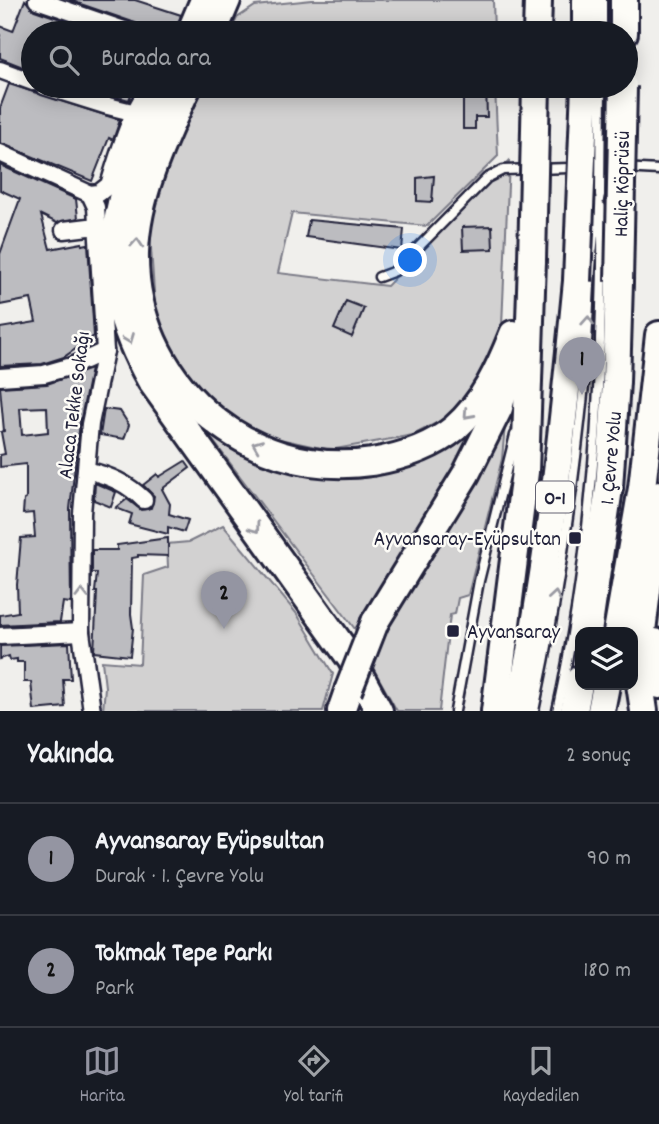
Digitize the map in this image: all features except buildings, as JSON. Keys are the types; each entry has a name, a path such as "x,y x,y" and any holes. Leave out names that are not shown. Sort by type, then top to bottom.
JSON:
{"highway":[{"path":"537,21 538,0"},
{"path":"586,0 586,21"},
{"path":"624,0 624,21"},
{"path":"161,98 135,158 116,231 114,277 126,331 151,381 351,659 379,711"},
{"path":"183,98 145,191 135,252 137,282 149,334 167,369 192,399 223,427 255,445 289,457 318,463 353,464 409,453 452,430 468,416 498,372 513,334"},
{"path":"495,711 523,496 528,412 536,98"},
{"name":"Haliç Köprüsü","path":"518,711 543,579 558,472 577,281 585,98"},
{"name":"Haliç Köprüsü","path":"619,282 623,98"},
{"path":"344,701 375,622 466,474 499,408 508,378 520,291 532,260"},
{"name":"1. Çevre Yolu","path":"590,627 609,488 617,372 619,282"},
{"path":"618,627 642,488 659,335"},
{"path":"644,711 640,696 639,654 659,495"},
{"path":"659,580 654,646 659,685"},
{"path":"574,711 578,690"},
{"path":"601,711 605,690"}],"street":[{"path":"37,0 98,21"},
{"path":"0,70 21,78"},
{"path":"82,98 136,113"},
{"path":"0,153 90,194 99,193 109,186 143,98"},
{"name":"Alaca Tekke Sokağı","path":"90,194 96,207 105,351 90,424 82,513 81,632 92,711"},
{"path":"64,230 97,226"},
{"path":"0,377 44,374 72,366 105,351"},
{"path":"86,470 117,478 131,486 144,500"},
{"path":"0,636 81,632"}],"lane":[{"path":"602,0 602,21"},
{"path":"557,711 572,642 596,449 602,257 601,98"},
{"path":"379,278 395,271 487,178 503,170 603,167 659,170"},
{"path":"534,711 547,649 566,527 583,385 593,231 600,194"},
{"path":"455,711 479,581 511,454 528,371"}],"shaded area":[{"path":"312,0 493,0 494,21 236,21 255,6"},
{"path":"199,98 496,98 498,156 427,226 292,213 278,273 387,286 509,161 502,326 486,378 454,414 413,435 330,450 266,436 223,416 188,378 166,338 155,306 149,219 162,173"},
{"path":"506,414 502,459 468,595 458,598 455,614 450,615 439,711 397,711 372,666 395,611"},
{"path":"480,420 452,474 355,629 202,426 222,442 247,454 307,472"},
{"path":"223,525 297,614 333,674 323,711 103,711 105,687 102,661 140,664 144,575 168,567 167,544 189,542"}],"place":[{"name":"Ayvansaray Eyüpsultan","path":"582,395"},
{"name":"Ayvansaray-Eyüpsultan","path":"575,538"},
{"name":"Tokmak Tepe Parkı","path":"224,629"},
{"name":"Ayvansaray","path":"453,631"}]}
